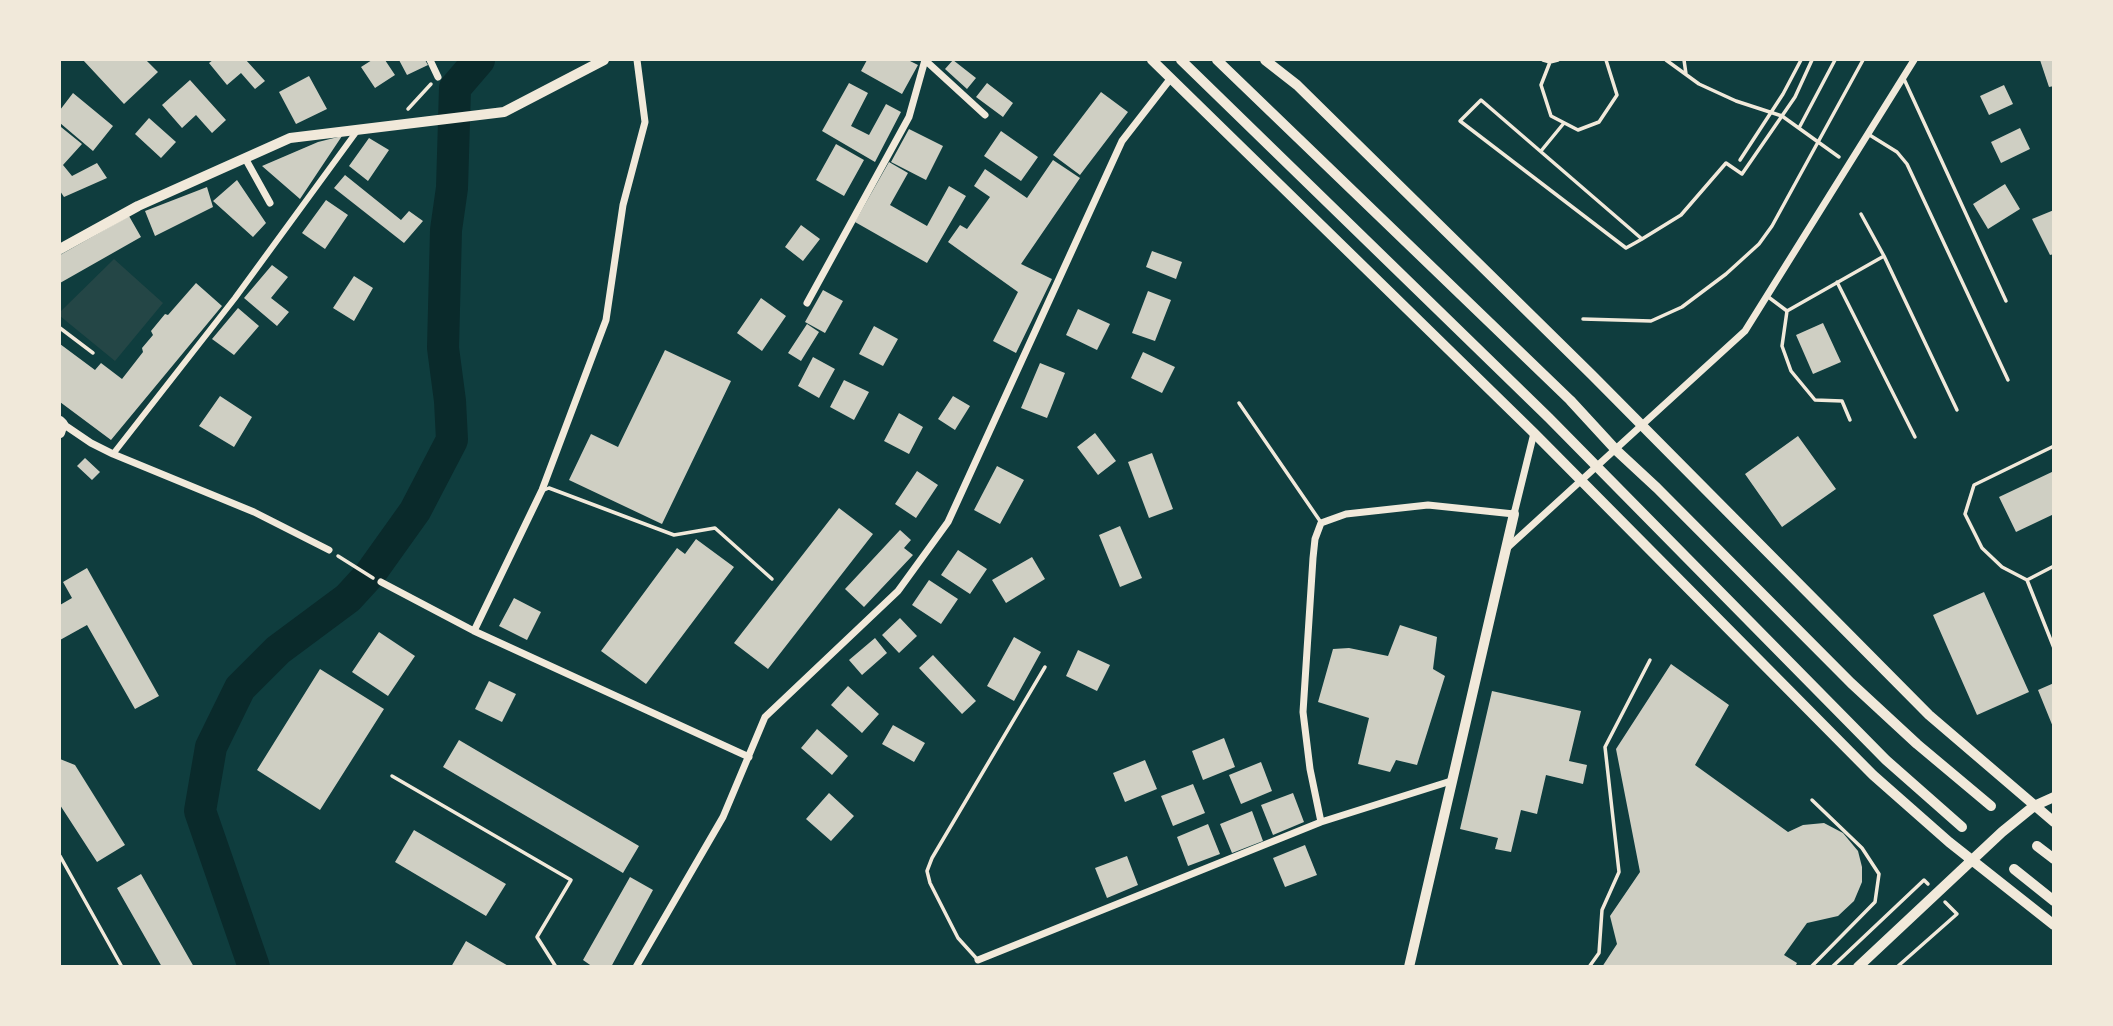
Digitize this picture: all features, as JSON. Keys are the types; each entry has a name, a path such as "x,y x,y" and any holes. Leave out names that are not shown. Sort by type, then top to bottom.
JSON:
{"main road":[{"path":"1152,60 1534,433 1872,775 1970,859 2053,925"},
{"path":"1181,60 1354,226 1877,750 1962,827"},
{"path":"1217,60 1550,381 1850,683 1991,806"},
{"path":"1265,60 1315,103 1643,425 1929,715 2053,822"},
{"path":"1409,967 1514,514"},
{"path":"1858,967 1970,859 2034,806 2053,797"},
{"path":"2037,846 2053,859"},
{"path":"2014,869 2053,901"}],"street":[{"path":"430,60 438,77"},
{"path":"60,249 138,206 290,138 504,112 604,60"},
{"path":"474,631 542,490 606,320 623,205 645,122 637,60"},
{"path":"807,303 909,117 925,60 985,115"},
{"path":"1506,550 1745,331 1914,60"},
{"path":"636,967 723,817 765,718 898,591 948,522 1122,141 1171,78"},
{"path":"113,454 235,298 358,129"},
{"path":"245,158 270,203"},
{"path":"61,426 113,454 254,512 329,550"},
{"path":"1321,822 1310,769 1303,712 1313,558 1315,538 1321,523 1346,514 1428,505 1514,514 1534,433"},
{"path":"381,582 474,631 749,757"},
{"path":"978,960 1321,822 1451,780"}],"lane":[{"path":"1903,77 2006,301"},
{"path":"1868,134 1897,152 1907,164 2008,380"},
{"path":"1861,214 1884,256 1957,410"},
{"path":"1787,311 1884,256"},
{"path":"1837,282 1915,437"},
{"path":"1767,296 1787,311"},
{"path":"1787,311 1782,346 1791,371 1815,400 1842,401 1850,420"},
{"path":"1239,403 1321,523"},
{"path":"2053,446 1974,485 1965,514 1982,548 2002,567 2027,580 2053,648"},
{"path":"542,490 549,488 674,535 715,528 772,579"},
{"path":"2027,580 2053,566"},
{"path":"1590,967 1600,953 1602,910 1619,872 1605,747 1650,660"},
{"path":"978,960 958,938 930,883 927,871 932,858 1045,667"},
{"path":"391,776 570,880 537,937 556,967"},
{"path":"1811,967 1875,902 1879,874 1862,848 1812,800"},
{"path":"60,856 121,967"}],"path":[{"path":"1543,60 1558,60"},
{"path":"1550,62 1541,85 1551,116 1578,130 1600,122 1617,95 1606,60"},
{"path":"1666,60 1699,84 1736,101 1782,116 1850,164"},
{"path":"1684,60 1686,74"},
{"path":"1740,160 1772,113 1801,60"},
{"path":"1642,239 1480,100 1460,121 1626,248 1642,239 1681,215 1726,163 1742,174 1795,97 1812,60"},
{"path":"1799,128 1835,60"},
{"path":"1583,319 1651,321 1682,307 1726,274 1759,244 1863,60"},
{"path":"392,126 438,77"},
{"path":"1541,151 1564,123"},
{"path":"60,328 93,353"},
{"path":"329,550 373,578"},
{"path":"1832,967 1924,880 1957,914 1897,967"}],"shaded area":[{"path":"114,259 163,303 115,361 60,316 60,312"}],"building":[{"path":"83,60 146,60 158,72 124,104"},
{"path":"213,60 246,60 265,81 255,89 241,73 227,85 209,63"},
{"path":"372,60 385,60 395,75 375,88 361,67"},
{"path":"399,60 425,60 428,65 407,75"},
{"path":"867,60 908,60 918,65 902,94 861,71"},
{"path":"953,60 976,78 967,89 945,69"},
{"path":"2040,60 2054,60 2054,86 2049,87"},
{"path":"309,76 327,109 296,124 279,92"},
{"path":"190,80 226,120 212,133 196,115 182,128 162,105"},
{"path":"849,83 868,93 851,126 869,135 886,104 901,112 875,162 822,131"},
{"path":"987,83 1013,103 1003,117 976,97"},
{"path":"2004,85 2013,104 1989,115 1980,96"},
{"path":"1101,92 1128,112 1080,175 1053,155"},
{"path":"73,93 113,126 93,151 60,123 60,110"},
{"path":"149,118 176,142 161,158 135,134"},
{"path":"61,127 82,144 63,165 72,176 97,163 107,178 64,197 60,191"},
{"path":"2020,128 2030,149 2001,163 1991,142"},
{"path":"909,129 943,146 926,180 891,162"},
{"path":"1001,131 1038,157 1021,181 984,156"},
{"path":"342,136 300,199 262,166 318,142"},
{"path":"369,138 389,150 368,181 349,166"},
{"path":"836,144 864,160 844,196 816,180"},
{"path":"1053,160 1080,178 1021,264 1052,279 1016,353 993,341 1018,292 948,242 960,225 967,229 990,197 974,186 985,169 1027,198"},
{"path":"889,162 908,173 890,205 927,226 949,186 966,196 927,263 855,222"},
{"path":"345,175 401,220 409,211 423,221 404,243 334,188"},
{"path":"237,180 266,223 253,237 213,201"},
{"path":"2005,184 2020,209 1988,229 1973,204"},
{"path":"207,187 213,207 155,236 145,211"},
{"path":"326,200 348,215 325,249 302,233"},
{"path":"2054,210 2054,254 2050,255 2032,219"},
{"path":"129,216 141,237 60,283 60,255"},
{"path":"801,225 820,239 803,261 785,247"},
{"path":"1152,251 1182,262 1176,279 1146,267"},
{"path":"272,265 288,277 271,298 289,312 277,326 244,298"},
{"path":"354,276 373,288 354,321 333,308"},
{"path":"196,283 222,306 111,440 60,402 60,344 95,370 101,363 122,379 143,352 142,348 153,335 151,331"},
{"path":"823,290 843,301 825,333 805,322"},
{"path":"1148,291 1171,300 1155,341 1132,333"},
{"path":"761,298 786,316 762,351 737,333"},
{"path":"238,308 259,326 234,355 212,339"},
{"path":"1078,309 1110,324 1097,350 1066,335"},
{"path":"1823,323 1841,362 1813,374 1796,335"},
{"path":"807,324 819,332 801,361 788,353"},
{"path":"874,326 898,339 883,366 859,354"},
{"path":"665,350 731,381 662,524 569,480 591,434 618,447"},
{"path":"1143,352 1175,367 1162,393 1131,378"},
{"path":"813,357 835,369 819,398 798,386"},
{"path":"1040,363 1065,373 1047,418 1021,408"},
{"path":"844,380 869,392 854,420 830,407"},
{"path":"220,396 252,417 234,447 199,426"},
{"path":"953,396 970,406 955,430 938,419"},
{"path":"899,413 923,427 909,454 884,441"},
{"path":"1095,433 1116,461 1098,475 1077,447"},
{"path":"1798,436 1836,489 1782,527 1745,474"},
{"path":"1152,453 1173,509 1149,518 1128,462"},
{"path":"85,458 100,472 92,480 77,466"},
{"path":"997,466 1024,480 1000,524 974,510"},
{"path":"917,471 938,485 916,518 895,504"},
{"path":"2054,471 2054,514 2016,532 1999,497"},
{"path":"839,508 873,534 768,669 734,643"},
{"path":"1120,526 1142,578 1120,587 1099,535"},
{"path":"900,530 911,540 904,548 913,555 864,607 845,589"},
{"path":"696,539 734,567 646,684 601,651 677,548 685,554"},
{"path":"958,550 987,569 970,594 941,575"},
{"path":"1032,557 1045,579 1006,603 992,580"},
{"path":"87,568 159,696 135,709 87,625 60,640 60,605 72,598 63,582"},
{"path":"929,580 958,599 941,624 912,605"},
{"path":"1984,592 2029,692 1977,715 1933,615"},
{"path":"514,598 541,612 527,640 499,626"},
{"path":"900,618 917,636 899,653 882,635"},
{"path":"1400,625 1437,637 1433,669 1445,676 1417,765 1396,760 1390,772 1358,764 1369,718 1318,702 1333,649 1349,648 1388,656"},
{"path":"379,632 415,656 388,696 352,672"},
{"path":"1014,637 1041,652 1014,701 987,686"},
{"path":"875,638 887,653 862,675 849,660"},
{"path":"1078,650 1110,665 1097,691 1066,676"},
{"path":"933,655 976,701 962,714 919,668"},
{"path":"1671,664 1729,705 1695,765 1788,832 1803,825 1824,823 1843,833 1858,851 1862,882 1854,901 1838,916 1807,923 1784,955 1797,963 1795,967 1602,967 1617,944 1610,916 1640,872 1616,749"},
{"path":"320,669 384,709 320,810 257,770"},
{"path":"489,681 516,694 502,722 475,709"},
{"path":"2054,683 2054,727 2053,727 2038,690"},
{"path":"848,686 879,714 862,733 831,705"},
{"path":"1492,691 1581,711 1569,761 1587,765 1583,784 1546,775 1537,814 1521,810 1511,852 1495,849 1498,838 1460,829"},
{"path":"893,725 925,743 914,762 882,744"},
{"path":"817,729 848,756 832,775 801,748"},
{"path":"1224,738 1235,767 1203,780 1192,751"},
{"path":"459,740 639,846 623,873 443,767"},
{"path":"60,759 75,765 125,845 97,862 60,805"},
{"path":"1145,760 1157,789 1125,802 1113,773"},
{"path":"1261,762 1272,791 1241,804 1229,775"},
{"path":"1193,784 1205,813 1173,826 1161,796"},
{"path":"829,793 854,816 831,841 806,819"},
{"path":"1293,793 1304,822 1273,835 1261,805"},
{"path":"1252,811 1263,841 1232,853 1220,824"},
{"path":"1208,824 1220,854 1188,866 1177,837"},
{"path":"414,830 506,884 486,916 395,862"},
{"path":"1305,845 1317,875 1285,887 1273,858"},
{"path":"1127,856 1138,885 1107,898 1095,868"},
{"path":"141,874 194,967 162,967 117,888"},
{"path":"630,877 653,890 611,967 593,967 583,960"},
{"path":"466,941 510,967 451,967"}],"waterway":[{"path":"254,967 200,811 211,747 240,688 278,650 348,598 370,574 415,511 452,440 443,348 446,230 452,188 455,88 479,60"}]}
